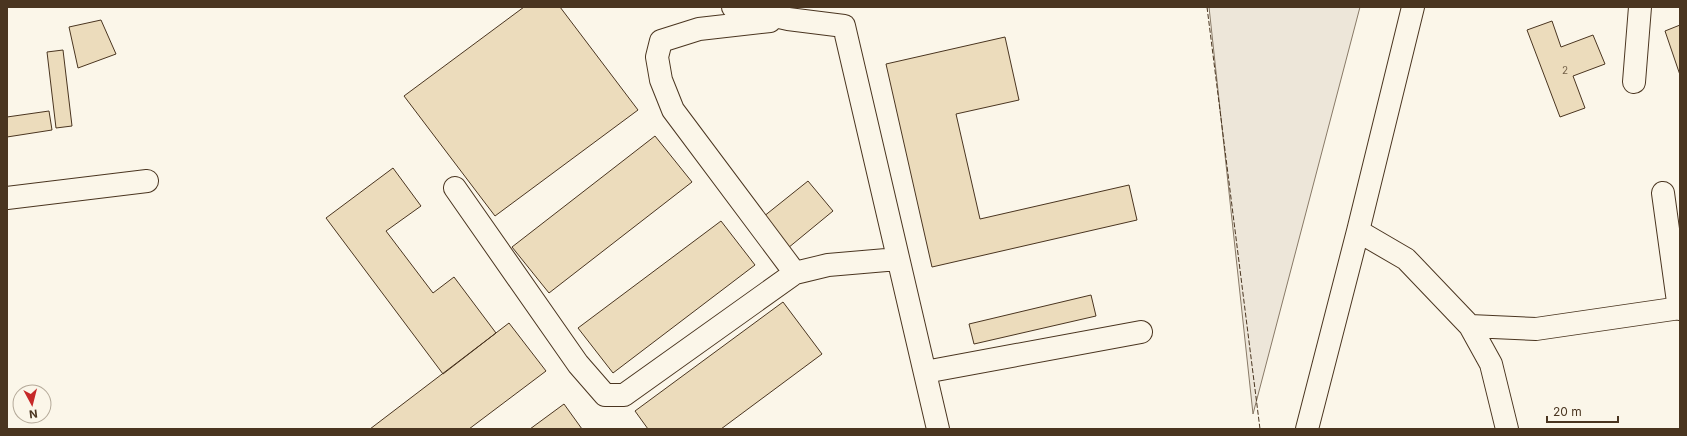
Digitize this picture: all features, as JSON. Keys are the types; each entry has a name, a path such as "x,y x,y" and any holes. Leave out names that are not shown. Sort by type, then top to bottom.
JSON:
{"street":[{"path":"733,7 788,19"},
{"path":"1307,429 1358,231 1413,7"},
{"path":"1634,82 1640,7"},
{"path":"795,273 673,110 661,80 657,56 661,41 699,29 788,19 843,17 938,429"},
{"path":"7,198 147,181"},
{"path":"455,188 578,364 605,394 624,395 795,273 828,265 898,259"},
{"path":"1470,326 1536,328 1680,309 1662,193"},
{"path":"1358,231 1406,259 1470,326 1491,364 1507,429"},
{"path":"925,372 1141,332"}],"shaded area":[{"path":"1209,7 1360,7 1253,414"}],"building":[{"path":"524,7 560,7 638,110 495,216 404,96"},
{"path":"101,20 116,54 78,68 69,27"},
{"path":"1552,21 1561,47 1593,35 1605,64 1573,76 1585,108 1560,117 1527,30"},
{"path":"1680,25 1680,75 1665,31"},
{"path":"1005,37 1019,100 956,114 980,219 1129,185 1137,220 932,267 886,64"},
{"path":"63,50 72,126 56,128 47,52"},
{"path":"49,111 52,130 7,137 7,117"},
{"path":"655,136 692,182 549,293 512,247"},
{"path":"393,168 421,206 386,231 433,293 454,277 496,333 443,374 326,218"},
{"path":"808,181 833,211 788,248 763,217"},
{"path":"721,221 755,265 613,373 578,328"},
{"path":"1091,295 1096,316 974,344 969,324"},
{"path":"783,302 822,354 721,429 648,429 635,411"},
{"path":"509,323 546,371 469,429 370,429"},
{"path":"564,404 582,429 530,429"}],"fence":[{"path":"1207,7 1260,429"}]}
